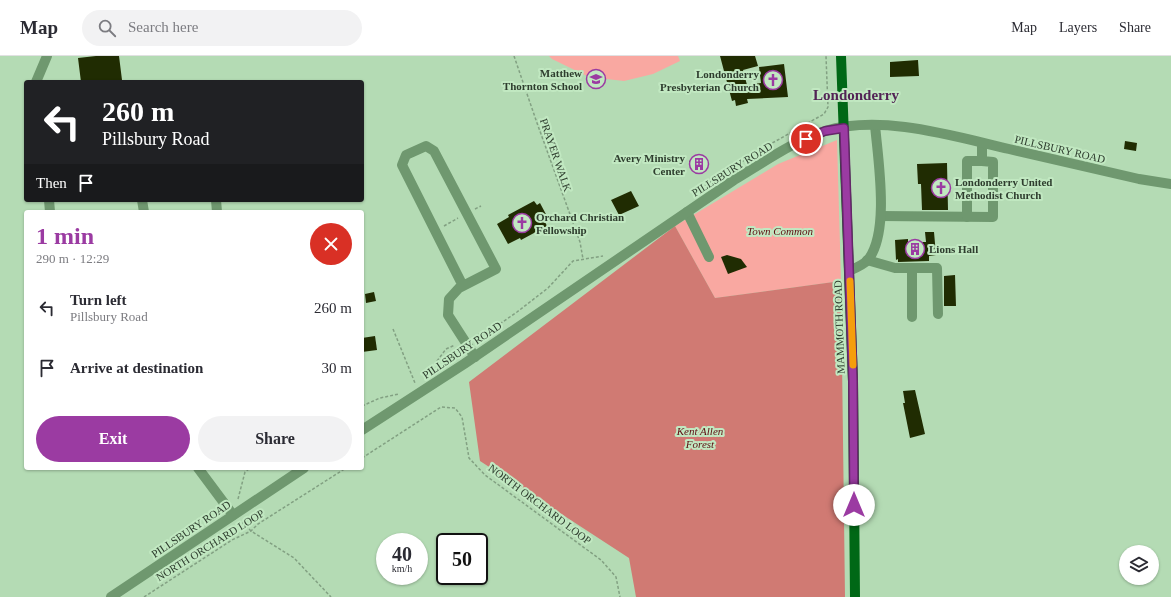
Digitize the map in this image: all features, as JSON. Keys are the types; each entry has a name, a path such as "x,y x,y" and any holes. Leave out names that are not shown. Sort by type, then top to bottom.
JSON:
{"main road":[{"name":"MAMMOTH ROAD","path":"841,56 853,381 856,597"}],"street":[{"path":"37,80 47,56"},
{"path":"849,271 867,260 873,250 880,230 881,216 875,126"},
{"name":"PILLSBURY ROAD","path":"364,429 475,357 687,212 773,156 825,131 875,126 935,133 1132,177 1171,184"},
{"path":"982,143 982,162"},
{"path":"463,286 402,165 406,155 426,146 434,151 496,269 463,286 449,299 448,315 475,357"},
{"path":"881,216 967,217 993,217 993,162 967,161 967,217"},
{"path":"687,212 709,257"},
{"path":"867,260 895,268 938,268 938,314"},
{"path":"912,268 912,317"},
{"path":"200,470 234,515"},
{"name":"PILLSBURY ROAD","path":"111,597 301,470"}],"path":[{"name":"PRAYER WALK","path":"514,56 580,242 583,258"},
{"path":"692,196 731,169 824,114 828,107 826,56"},
{"path":"435,230 462,216"},
{"path":"424,379 446,349 494,328 548,288 573,261 583,258 602,257 608,254"},
{"path":"393,329 416,384"},
{"path":"410,387 420,381"},
{"path":"364,405 380,398 400,394"},
{"name":"NORTH ORCHARD LOOP","path":"364,457 441,407 455,408 462,417 469,458 485,475 601,560 616,577 620,597"},
{"path":"248,470 245,472 234,515 251,531 294,558 331,597"},
{"name":"NORTH ORCHARD LOOP","path":"144,597 232,540 251,531 258,524 343,470"}],"green space":[{"path":"549,56 678,56 680,61 653,74 624,81 589,77 552,59"},
{"name":"Town Common","path":"837,140 841,281 715,298 675,226 778,164"},
{"name":"Kent Allen Forest","path":"675,226 715,298 841,281 845,597 636,597 629,558 480,461 469,382"}],"building":[{"path":"119,56 122,80 81,80 78,58"},
{"name":"Londonderry Presbyterian Church","path":"720,56 755,56 758,66 743,70 747,85 761,83 759,67 784,64 788,97 747,99 748,103 736,106 735,100 732,101"},
{"path":"918,60 919,76 890,77 890,62"},
{"path":"1125,141 1137,143 1136,151 1124,149"},
{"name":"Avery Ministry Center","path":"703,155 708,166 694,172 689,161"},
{"name":"Londonderry United Methodist Church","path":"947,163 948,210 922,210 921,184 918,184 917,164"},
{"path":"631,191 639,206 619,215 611,200"},
{"name":"Orchard Christian Fellowship","path":"534,201 537,205 540,203 549,220 545,222 547,226 521,240 520,238 508,244 497,224 509,217 508,215"},
{"name":"Lions Hall","path":"925,232 934,232 936,255 929,256 929,261 898,262 898,259 896,260 895,240 908,239 908,242 926,242"},
{"path":"727,255 741,259 747,267 728,274 721,257"},
{"path":"955,275 956,306 944,306 944,276"},
{"path":"374,292 376,301 366,303 365,294"},
{"path":"375,336 377,350 364,352 364,338"},
{"path":"915,390 925,434 910,438 903,403 905,403 903,391"}],"slow traffic":[{"path":"850,281 853,365"}],"place":[{"name":"Matthew Thornton School","path":"596,79"},
{"name":"Londonderry Presbyterian Church","path":"773,80"},
{"name":"Avery Ministry Center","path":"699,164"},
{"name":"Londonderry United Methodist Church","path":"941,188"},
{"name":"Orchard Christian Fellowship","path":"522,223"},
{"name":"Lions Hall","path":"915,249"}],"district":[{"name":"Londonderry","path":"856,95"}],"route":[{"path":"806,139 825,131 844,128 853,381 854,505"}]}
